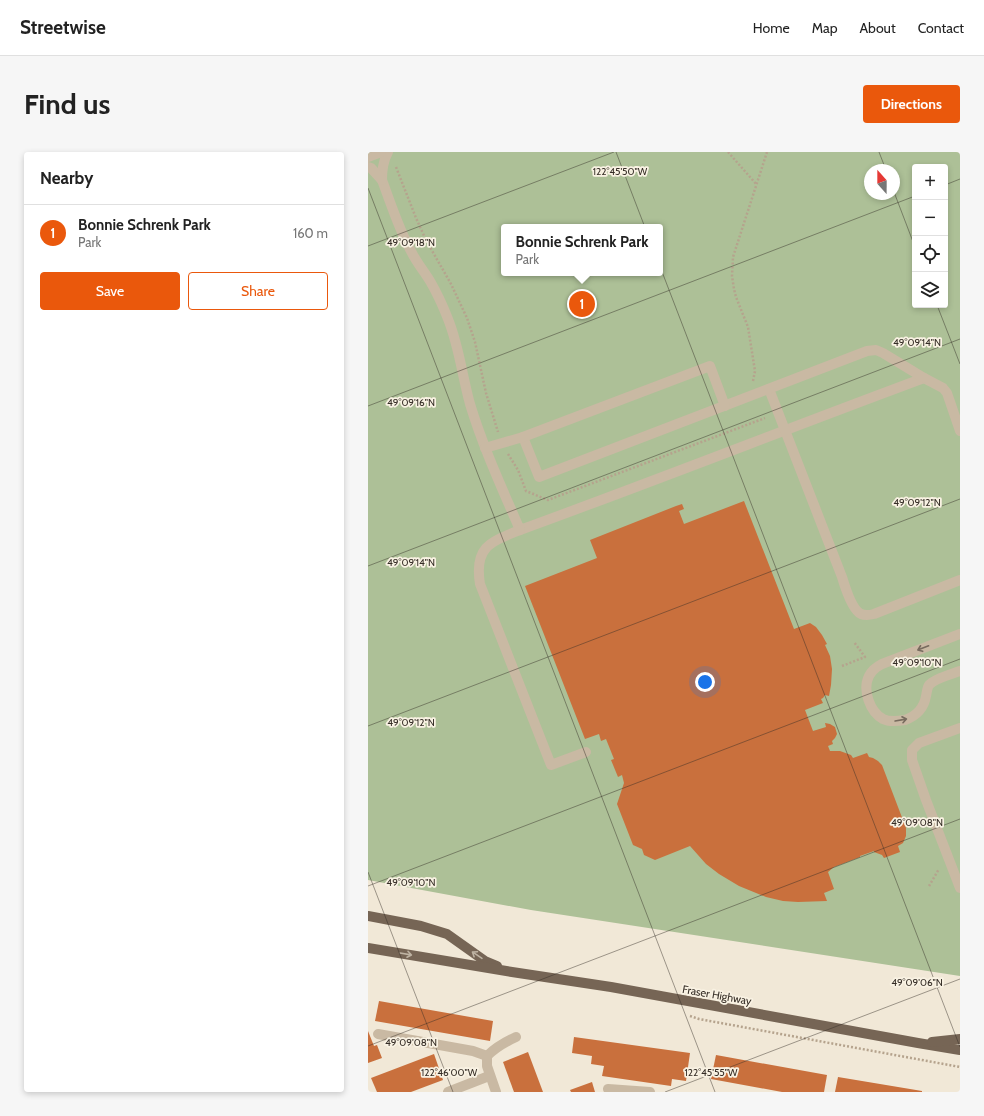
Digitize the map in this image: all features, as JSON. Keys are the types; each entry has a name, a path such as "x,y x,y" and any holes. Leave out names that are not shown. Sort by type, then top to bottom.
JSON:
{"main road":[{"name":"Fraser Highway","path":"368,916 421,926 447,934 485,961 512,972"},
{"name":"Fraser Highway","path":"368,948 610,988 960,1050"},
{"name":"Fraser Highway","path":"918,1043 960,1039"}],"lane":[{"path":"368,157 382,152"},
{"path":"382,180 384,161 388,152"},
{"path":"368,167 371,168 382,180 412,254 440,298 454,334 470,403 485,448 520,530"},
{"path":"523,437 539,477 867,352 876,350 943,388 947,393 960,432"},
{"path":"485,448 523,437 710,366 725,406"},
{"path":"586,752 551,765 480,584 478,566 484,551 494,541 520,530 924,378"},
{"path":"769,389 856,611 867,616 874,614 960,580"},
{"path":"960,634 882,664 873,670 868,677 866,693 869,703 875,712 884,720 905,720 916,714 923,706 929,685 937,679 960,671"},
{"path":"960,728 919,743 912,750 912,760 960,888"},
{"path":"378,1034 473,1051 487,1056"},
{"path":"496,1092 489,1076 487,1056 493,1050 516,1037"},
{"path":"448,1092 489,1076"},
{"path":"610,1092 608,1089 650,1092"}],"path":[{"path":"728,152 756,185"},
{"path":"752,384 755,371 748,327 736,297 732,276 732,266 733,257 767,152"},
{"path":"506,450 518,470 526,491 548,500 765,418"},
{"path":"842,666 865,656 854,642"},
{"path":"929,886 939,868"},
{"path":"699,1019 960,1067"}],"green space":[{"path":"368,152 960,152 960,976 531,910 368,880"}],"building":[{"path":"744,501 794,629 810,623 816,627 827,644 825,645 830,656 832,669 829,696 825,695 821,699 823,703 805,710 813,731 826,727 825,723 830,724 835,727 837,734 832,741 833,744 828,746 830,751 840,751 851,755 853,758 867,753 869,757 878,761 882,765 906,828 906,836 903,843 898,846 900,852 884,858 882,855 874,851 834,867 828,872 834,889 824,893 827,901 798,902 783,901 766,897 739,886 719,874 706,864 690,846 655,860 644,855 642,849 633,845 617,804 624,783 622,775 618,777 611,760 614,759 606,739 601,741 599,734 585,739 525,586 597,558 590,540 676,506 682,504 684,509 679,511 684,524"},
{"path":"379,1001 493,1021 490,1041 375,1021"},
{"path":"368,1031 374,1046 377,1045 382,1058 368,1063"},
{"path":"574,1037 690,1053 686,1081 672,1079 671,1086 602,1076 604,1066 591,1064 592,1056 572,1053"},
{"path":"528,1052 543,1092 514,1092 503,1062"},
{"path":"434,1054 443,1080 411,1092 377,1092 371,1078"},
{"path":"716,1055 827,1075 824,1092 782,1092 711,1079"},
{"path":"838,1077 922,1091 922,1092 835,1092"},
{"path":"592,1082 595,1092 571,1092 570,1090"}],"place":[{"name":"Bonnie Schrenk Park","path":"582,304"}]}
